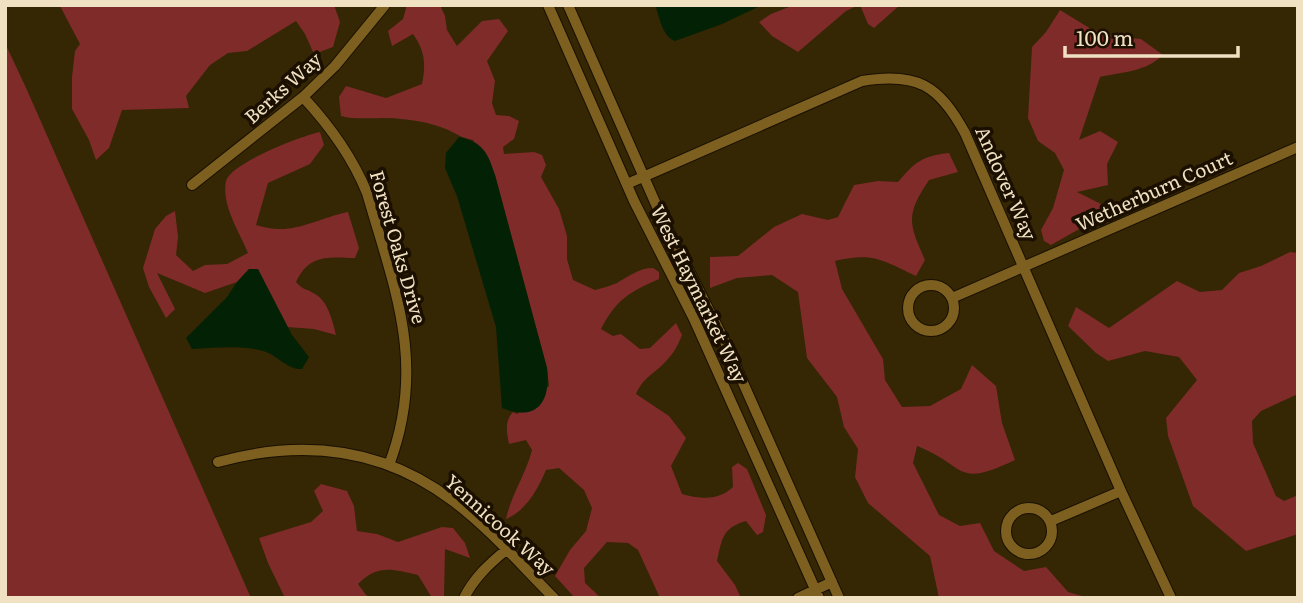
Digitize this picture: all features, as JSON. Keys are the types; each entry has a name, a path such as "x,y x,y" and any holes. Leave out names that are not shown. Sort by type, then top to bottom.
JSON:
{"street":[{"name":"Berks Way","path":"192,185 303,97 335,66 384,5"},
{"name":"West Haymarket Way","path":"548,5 627,184 694,318 817,594"},
{"name":"West Haymarket Way","path":"568,5 662,218 719,328 839,598"},
{"name":"Andover Way","path":"627,184 862,81 889,77 907,79 934,93 954,113 965,133 1121,491 1171,598"},
{"name":"Forest Oaks Drive","path":"303,97 332,130 359,173 403,323 408,362 407,394 400,436 389,465"},
{"name":"Wetherburn Court","path":"952,298 1298,147"},
{"path":"933,284 945,289 952,298 954,310 950,321 940,329 929,331 917,326 910,317 908,305 912,294 921,286 933,284"},
{"name":"Yennicook Way","path":"218,462 266,451 310,449 343,452 389,465 430,485 454,502 554,598"},
{"path":"1051,521 1121,491"},
{"path":"1032,508 1043,512 1051,521 1052,533 1048,545 1039,552 1027,554 1015,550 1007,540 1006,528 1010,517 1019,509 1032,508"},
{"path":"464,598 489,564 506,550"},
{"path":"798,598 817,594 832,582"}],"shaded area":[{"path":"57,5 334,5 340,22 333,47 314,54 296,21 247,51 228,53 210,65 186,96 189,108 122,110 109,148 96,160 89,140 72,109 75,51 80,44"},
{"path":"407,5 440,5 447,30 457,46 482,21 499,19 508,31 487,61 495,81 492,103 496,115 509,116 519,121 514,139 503,147 504,154 534,152 542,155 546,165 541,177 559,209 567,236 567,259 573,280 595,290 617,283 643,269 653,268 659,272 659,279 639,288 618,304 601,329 613,336 621,334 640,349 650,348 676,323 682,335 676,349 642,383 636,394 669,416 686,438 671,466 682,494 702,498 721,495 733,487 732,467 738,463 747,469 766,515 763,532 757,535 746,521 732,527 724,535 717,561 741,598 660,598 638,550 628,543 607,542 584,568 585,583 601,598 575,598 555,576 570,550 586,531 592,508 584,490 559,468 546,470 525,505 506,519 532,450 526,440 509,444 508,419 513,412 517,414 549,386 547,368 495,175 473,140 447,130 411,120 341,116 339,97 346,86 386,98 422,84 424,58 417,40 413,34 392,46 388,31 403,19"},
{"path":"655,5 762,5 722,24 675,41 664,31"},
{"path":"794,5 859,5 846,11 798,52 772,36 759,22"},
{"path":"860,5 900,5 874,28 868,24"},
{"path":"1060,10 1091,29 1117,37 1141,39 1163,55 1141,68 1100,77 1079,140 1100,131 1118,142 1107,164 1108,185 1077,192 1109,208 1097,219 1051,245 1044,241 1041,230 1053,208 1064,170 1055,153 1038,141 1028,118 1032,47 1046,32"},
{"path":"5,43 27,90 251,598 5,598"},
{"path":"320,132 324,145 310,164 268,183 256,225 292,228 348,212 359,248 355,258 320,259 307,266 296,282 320,297 329,312 336,335 314,329 287,327 249,269 237,282 205,293 157,273 175,309 166,318 149,287 143,268 155,229 166,216 175,211 178,237 176,255 193,271 205,265 227,264 248,253 226,200 226,181 240,166 253,159"},
{"path":"459,137 479,145 492,167 547,368 547,391 539,406 533,410 514,412 502,408 496,327 457,196 445,168 446,153"},
{"path":"949,153 958,172 929,180 913,211 913,228 925,260 916,276 877,259 848,258 835,261 842,289 883,359 885,380 902,407 930,406 961,389 972,365 996,386 1002,423 1015,460 995,469 971,474 917,446 913,463 939,515 960,526 980,523 994,551 1024,571 1046,567 1068,592 1089,598 939,598 930,556 868,503 855,477 858,449 844,427 837,397 807,358 798,292 772,275 737,278 710,288 710,257 738,256 774,227 802,214 828,220 838,217 854,185 878,181 898,182 920,161"},
{"path":"1290,252 1298,253 1298,394 1261,411 1252,421 1253,443 1276,496 1284,501 1298,495 1298,534 1246,551 1193,506 1168,436 1166,418 1197,380 1179,357 1145,351 1108,361 1068,326 1076,307 1109,328 1177,281 1200,292 1222,290 1239,273"},
{"path":"249,269 258,269 292,335 309,357 302,369 255,349 192,349 186,338 227,297"},
{"path":"321,484 347,491 354,506 357,531 377,534 398,542 442,527 453,528 465,543 470,558 445,549 444,598 432,598 418,575 386,570 372,573 358,584 371,598 285,598 259,538 311,522 323,511 314,491"}]}
